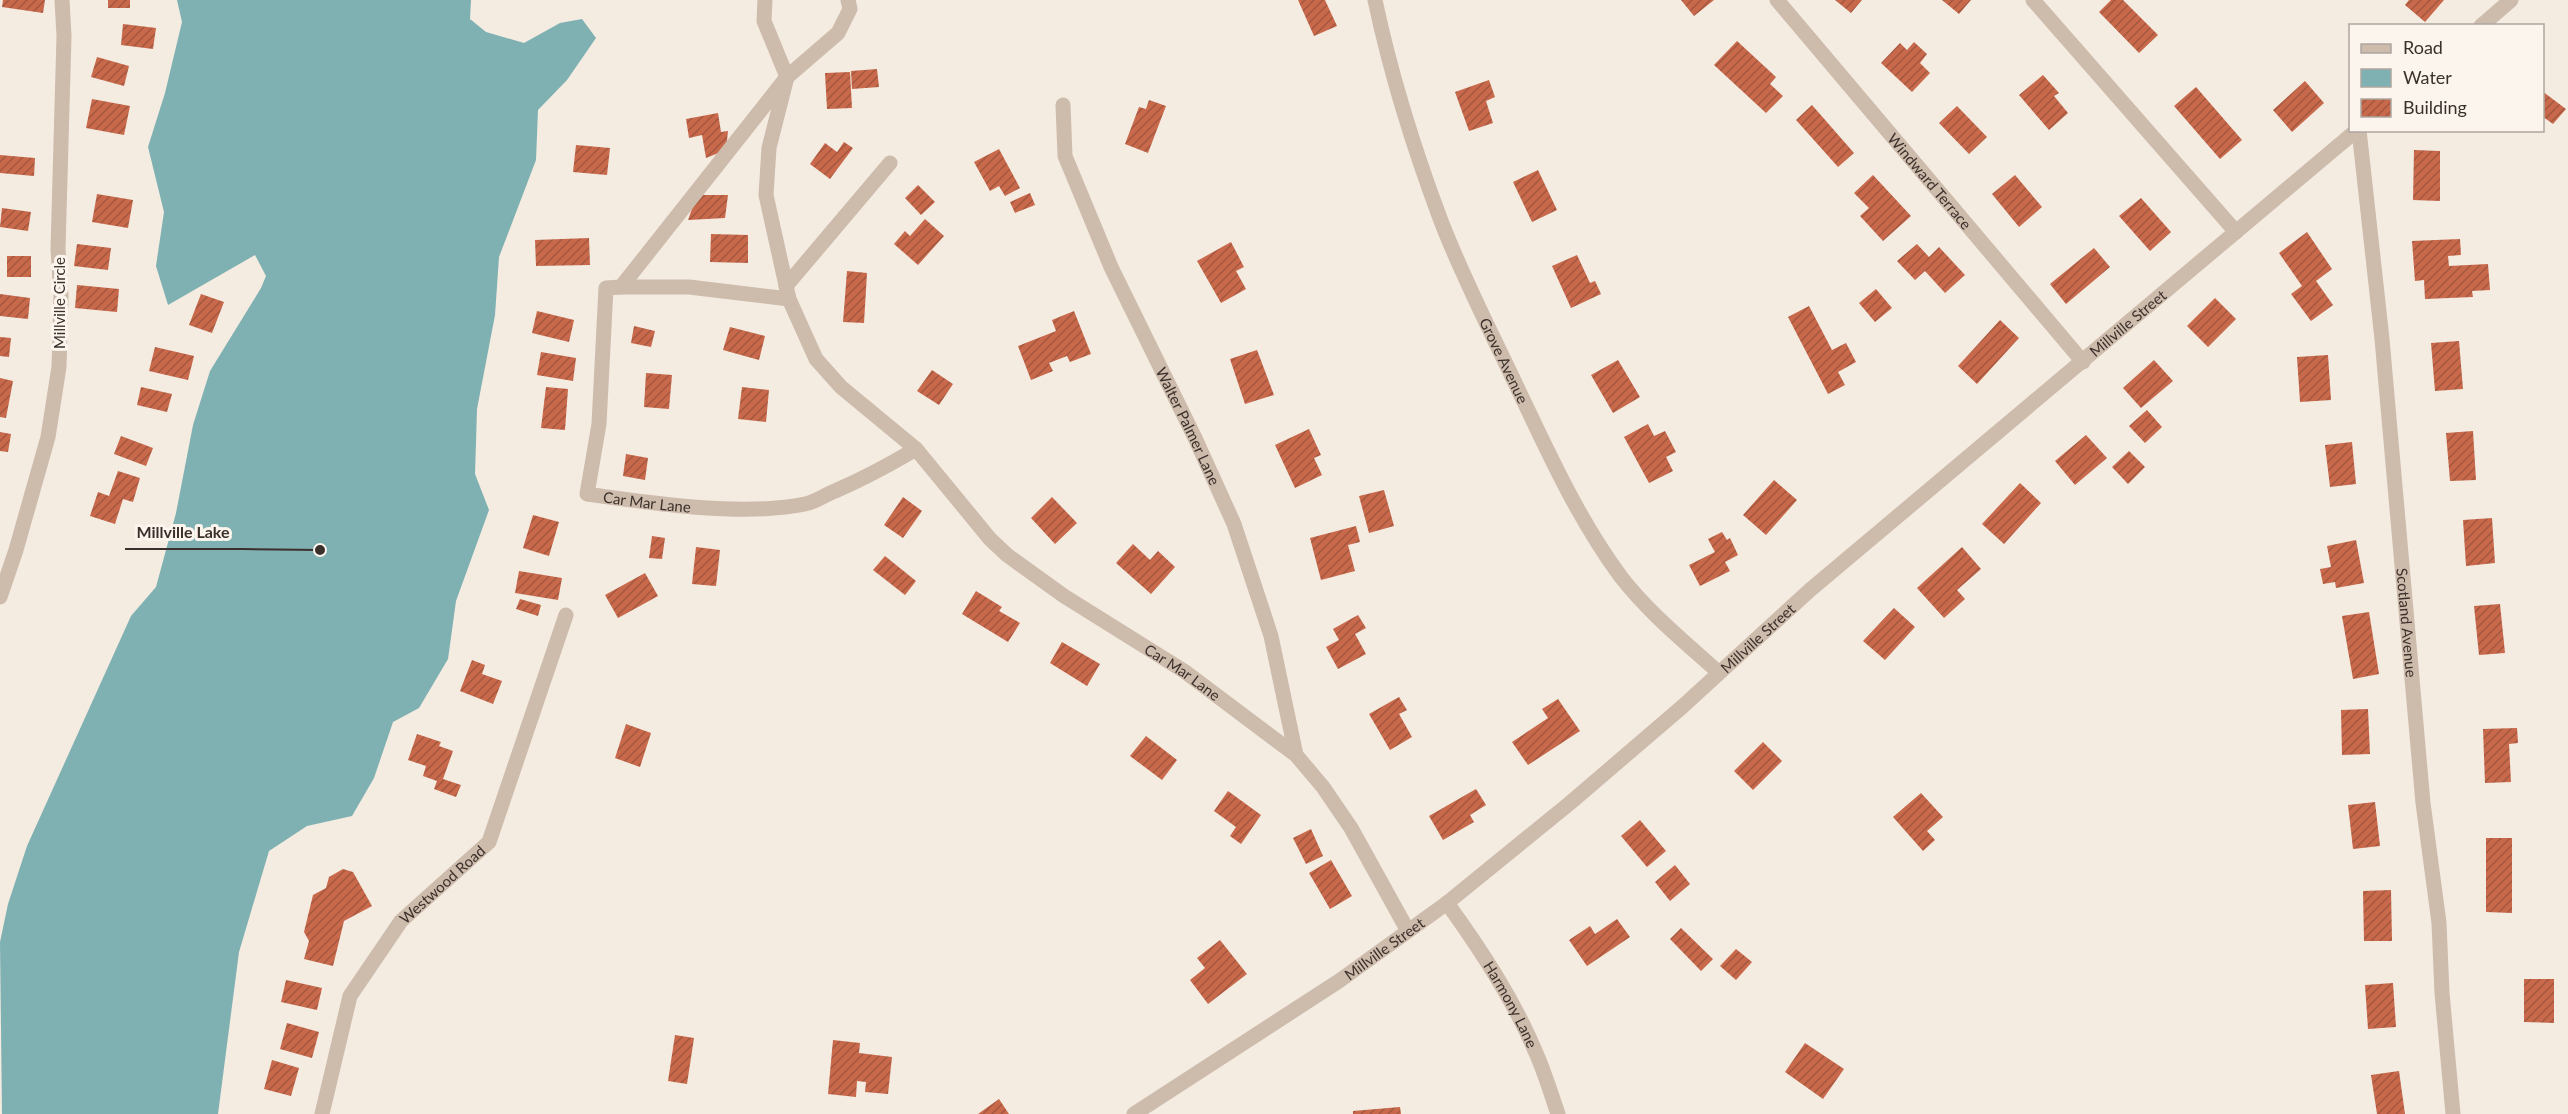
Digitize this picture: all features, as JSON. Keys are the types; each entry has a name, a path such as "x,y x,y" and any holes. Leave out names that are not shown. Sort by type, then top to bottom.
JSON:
{"street":[{"name":"Millville Circle","path":"0,597 16,550 48,437 56,390 61,296 58,249 64,47 62,0"},
{"path":"765,0 764,21 787,77"},
{"name":"Car Mar Lane","path":"848,0 850,9 838,33 787,77 621,287 606,288 599,424 587,494 643,502 713,507 762,509 807,504 874,474 916,449"},
{"name":"Grove Avenue","path":"1375,0 1403,111 1442,223 1470,288 1551,459 1596,541 1623,579 1654,614 1718,672"},
{"name":"Windward Terrace","path":"1777,0 2083,363"},
{"path":"2033,0 2236,232"},
{"path":"2483,24 2511,0"},
{"name":"Car Mar Lane","path":"787,77 769,148 766,195 787,292 816,359 841,387 916,449 962,502 990,539 1007,555 1064,596 1184,670 1296,755 1323,787 1351,828 1408,931"},
{"name":"Walter Palmer Lane","path":"1063,105 1065,156 1111,267 1195,438 1238,535 1271,636 1296,755"},
{"name":"Millville Street","path":"1134,1114 1339,981 1447,903 1570,802 1819,582 2009,421 2083,363 2356,132"},
{"name":"Scotland Avenue","path":"2358,132 2381,328 2423,803 2439,923 2443,1005 2453,1114"},
{"path":"621,287 689,287 787,292 890,163"},
{"name":"Westwood Road","path":"322,1114 350,996 401,921 489,842 566,615"},
{"name":"Harmony Lane","path":"1447,903 1479,948 1521,1024 1536,1053 1558,1114"}],"water":[{"path":"177,0 471,0 470,19 486,32 524,43 560,23 582,19 596,38 567,80 538,110 536,160 499,257 495,315 477,409 475,474 489,510 456,601 448,659 419,708 393,722 374,778 352,816 307,826 269,851 239,952 218,1114 2,1114 0,942 8,904 27,846 131,616 156,587 176,513 193,425 210,371 266,276 255,255 168,305 156,266 164,212 148,147 165,93 182,22"}],"building":[{"path":"3,0 45,0 43,13 2,7"},
{"path":"108,0 130,0 130,8 108,8"},
{"path":"1298,0 1325,0 1337,26 1314,36"},
{"path":"1681,0 1714,0 1694,16"},
{"path":"1835,0 1862,0 1851,13"},
{"path":"1942,0 1971,0 1959,14"},
{"path":"2111,0 2123,0 2158,35 2139,53 2099,12"},
{"path":"2409,0 2444,0 2425,22 2405,5"},
{"path":"123,24 156,28 153,49 121,45"},
{"path":"1737,41 1776,77 1770,84 1783,96 1766,113 1714,65"},
{"path":"1914,42 1927,54 1920,63 1930,73 1912,92 1881,63 1900,43 1907,50"},
{"path":"97,57 129,66 124,86 91,77"},
{"path":"877,69 879,87 852,89 851,71"},
{"path":"850,72 852,108 827,109 825,73"},
{"path":"2043,75 2059,93 2054,96 2068,113 2049,130 2019,95"},
{"path":"1489,80 1495,97 1486,101 1493,123 1469,131 1455,92"},
{"path":"2305,81 2324,103 2292,132 2273,110"},
{"path":"2196,87 2242,140 2220,159 2174,106"},
{"path":"2544,92 2566,109 2553,124 2544,117"},
{"path":"92,99 130,106 124,135 86,128"},
{"path":"1149,100 1166,106 1148,153 1125,144 1139,107 1146,109"},
{"path":"1812,105 1854,153 1838,167 1796,120"},
{"path":"1957,106 1987,137 1969,154 1939,123"},
{"path":"718,113 721,132 728,131 726,150 706,158 702,135 689,138 686,119"},
{"path":"844,142 853,148 830,179 810,164 825,143 837,152"},
{"path":"576,145 610,148 607,175 573,172"},
{"path":"999,149 1020,188 1005,196 999,186 990,191 974,162"},
{"path":"2414,150 2440,151 2440,201 2413,200"},
{"path":"0,155 35,158 34,176 0,173"},
{"path":"1538,170 1557,210 1532,222 1513,182"},
{"path":"1873,175 1911,216 1883,241 1860,216 1869,208 1854,193"},
{"path":"2015,175 2042,207 2019,227 1992,194"},
{"path":"918,185 935,202 921,215 905,198"},
{"path":"1030,193 1035,205 1015,213 1010,202"},
{"path":"97,194 133,200 128,228 92,222"},
{"path":"697,195 728,195 725,218 688,220"},
{"path":"2141,198 2171,232 2150,251 2119,216"},
{"path":"2,208 31,212 28,231 0,227"},
{"path":"925,219 944,236 918,265 894,244 905,231 910,236"},
{"path":"2307,232 2332,269 2316,281 2333,305 2311,321 2291,294 2302,286 2279,253"},
{"path":"711,234 748,235 748,263 710,262"},
{"path":"589,238 590,265 536,266 535,240"},
{"path":"2460,239 2461,255 2448,256 2449,266 2488,264 2490,290 2472,291 2473,297 2425,299 2424,280 2415,281 2412,241"},
{"path":"1231,242 1244,267 1236,271 1246,289 1221,303 1197,261"},
{"path":"77,244 111,248 108,270 74,266"},
{"path":"1917,244 1929,257 1939,247 1965,275 1945,293 1925,271 1915,280 1897,261"},
{"path":"2094,248 2110,267 2066,304 2050,284"},
{"path":"1577,255 1590,283 1595,281 1601,294 1571,308 1552,266"},
{"path":"7,256 31,256 31,277 7,277"},
{"path":"847,271 867,273 864,323 843,322"},
{"path":"77,285 119,289 117,312 75,308"},
{"path":"1876,289 1892,308 1875,322 1859,303"},
{"path":"0,294 30,298 28,319 0,316"},
{"path":"201,294 224,302 212,333 189,325"},
{"path":"2215,298 2236,319 2208,347 2187,326"},
{"path":"1809,306 1832,350 1846,343 1856,362 1838,372 1845,385 1828,394 1788,317"},
{"path":"537,311 574,320 569,342 532,333"},
{"path":"1074,311 1091,354 1070,362 1067,356 1049,363 1053,371 1031,380 1018,346 1056,331 1052,320"},
{"path":"2000,320 2019,338 1977,384 1958,366"},
{"path":"634,326 655,331 651,347 631,343"},
{"path":"730,327 765,336 759,360 723,350"},
{"path":"0,337 11,338 9,357 0,356"},
{"path":"2459,341 2463,389 2435,391 2431,343"},
{"path":"155,347 194,356 188,380 149,371"},
{"path":"1257,350 1274,395 1245,404 1230,359"},
{"path":"541,352 576,358 573,381 537,375"},
{"path":"2328,355 2331,400 2300,402 2297,357"},
{"path":"1618,360 1640,397 1613,413 1591,375"},
{"path":"2154,360 2173,381 2141,408 2123,388"},
{"path":"932,370 953,384 939,405 917,391"},
{"path":"646,373 672,375 669,409 644,407"},
{"path":"0,378 13,381 6,418 0,417"},
{"path":"141,387 172,394 167,412 137,405"},
{"path":"546,387 568,389 565,430 541,428"},
{"path":"742,387 769,390 766,422 738,419"},
{"path":"2147,410 2162,427 2145,443 2129,426"},
{"path":"1648,424 1654,436 1665,431 1676,452 1666,457 1673,471 1649,483 1624,437"},
{"path":"1309,429 1321,455 1314,458 1322,475 1295,488 1275,445"},
{"path":"2473,431 2476,480 2450,481 2446,433"},
{"path":"0,432 11,434 8,452 0,451"},
{"path":"2086,435 2107,458 2075,485 2055,461"},
{"path":"121,436 153,448 146,466 114,454"},
{"path":"2352,442 2356,484 2330,487 2325,445"},
{"path":"2129,451 2145,467 2128,484 2112,467"},
{"path":"626,454 648,458 645,480 623,476"},
{"path":"118,471 140,478 133,502 123,499 115,524 90,516 98,492 109,496"},
{"path":"1774,480 1797,500 1766,535 1743,515"},
{"path":"2020,483 2041,503 2004,544 1982,524"},
{"path":"1384,490 1394,526 1369,533 1359,496"},
{"path":"903,497 922,511 903,538 884,525"},
{"path":"1052,497 1077,523 1055,544 1031,518"},
{"path":"533,515 559,522 549,556 523,548"},
{"path":"2492,518 2495,563 2466,566 2463,520"},
{"path":"1356,526 1360,542 1348,545 1355,571 1321,580 1310,538"},
{"path":"1722,532 1727,540 1730,538 1738,555 1725,562 1730,571 1700,586 1689,565 1715,552 1708,539"},
{"path":"652,536 665,538 662,559 649,558"},
{"path":"2356,540 2364,583 2336,588 2335,582 2323,584 2320,569 2331,567 2327,546"},
{"path":"1133,544 1150,560 1158,551 1175,567 1151,594 1116,563"},
{"path":"696,547 720,550 716,586 692,584"},
{"path":"1962,547 1981,569 1957,590 1965,599 1944,618 1917,588"},
{"path":"885,556 916,581 905,595 873,570"},
{"path":"519,571 562,578 558,600 515,593"},
{"path":"645,573 658,596 618,618 605,595"},
{"path":"976,591 1002,607 999,611 1020,623 1008,642 962,614"},
{"path":"520,599 541,605 538,616 516,609"},
{"path":"2500,604 2505,653 2479,655 2474,606"},
{"path":"1894,608 1915,627 1885,660 1863,641"},
{"path":"2369,612 2379,674 2353,679 2342,616"},
{"path":"1358,615 1366,628 1355,634 1366,654 1338,669 1326,647 1339,640 1333,629"},
{"path":"1062,642 1100,664 1087,686 1050,663"},
{"path":"472,660 485,665 482,674 502,681 493,704 460,691"},
{"path":"1399,697 1407,710 1399,714 1412,737 1390,750 1369,714"},
{"path":"1558,699 1580,731 1528,765 1512,742 1548,718 1542,709"},
{"path":"2368,709 2370,754 2342,755 2341,710"},
{"path":"626,724 651,733 640,767 615,758"},
{"path":"2517,728 2518,743 2509,744 2511,782 2485,783 2483,729"},
{"path":"417,734 441,742 439,746 453,751 443,779 461,785 456,797 434,789 437,781 423,776 426,766 408,760"},
{"path":"1146,736 1177,760 1162,780 1130,756"},
{"path":"1763,742 1782,761 1753,790 1734,771"},
{"path":"1476,789 1486,805 1470,815 1474,822 1443,840 1429,816"},
{"path":"1228,791 1261,815 1241,844 1230,836 1236,827 1214,811"},
{"path":"1921,793 1943,817 1927,831 1935,840 1923,851 1893,817"},
{"path":"2375,802 2380,846 2353,849 2348,805"},
{"path":"1640,820 1666,851 1647,867 1621,836"},
{"path":"1311,829 1323,856 1306,864 1293,838"},
{"path":"2486,838 2512,838 2512,913 2486,912"},
{"path":"1331,860 1352,896 1330,909 1309,873"},
{"path":"1675,865 1690,884 1670,901 1655,882"},
{"path":"343,869 353,872 372,906 344,921 333,966 304,959 309,941 304,932 313,895 326,888 329,877"},
{"path":"2391,890 2392,941 2364,941 2363,891"},
{"path":"1617,919 1630,937 1587,966 1569,940 1590,926 1595,934"},
{"path":"1681,928 1713,959 1701,971 1670,939"},
{"path":"1220,940 1247,974 1208,1004 1190,980 1205,968 1197,958"},
{"path":"1736,949 1752,962 1736,980 1720,966"},
{"path":"2524,979 2554,979 2554,1023 2524,1022"},
{"path":"286,980 322,988 317,1010 281,1002"},
{"path":"2393,983 2396,1027 2368,1029 2365,985"},
{"path":"287,1023 319,1032 312,1058 280,1049"},
{"path":"675,1035 694,1038 687,1084 668,1081"},
{"path":"833,1040 860,1043 859,1053 892,1057 888,1094 865,1092 866,1082 857,1081 856,1097 828,1094"},
{"path":"1805,1043 1844,1069 1823,1099 1785,1072"},
{"path":"272,1060 299,1068 291,1096 264,1089"},
{"path":"2399,1071 2405,1114 2377,1114 2371,1075"},
{"path":"999,1099 1009,1114 978,1114"},
{"path":"1400,1107 1401,1114 1353,1114 1353,1111"}],"place":[{"name":"Millville Lake","path":"320,550"}]}
